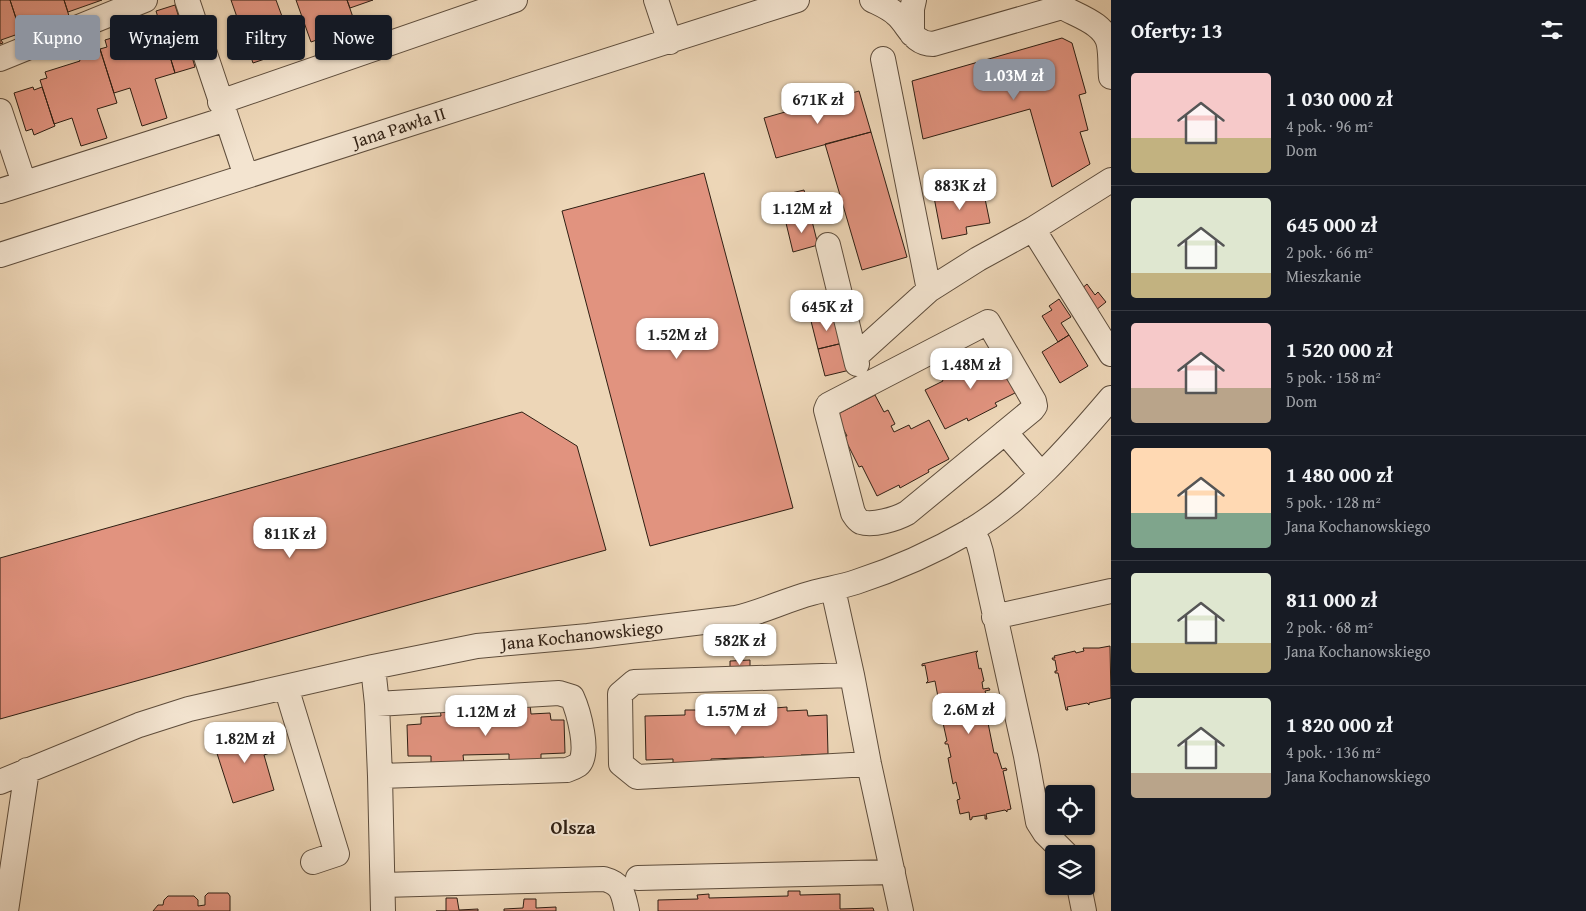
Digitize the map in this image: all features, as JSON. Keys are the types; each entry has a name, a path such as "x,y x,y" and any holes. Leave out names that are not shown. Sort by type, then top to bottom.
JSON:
{"street":[{"path":"0,59 145,0"},
{"path":"186,0 246,176"},
{"path":"0,191 223,110 515,0"},
{"path":"656,0 670,42"},
{"name":"Jana Pawła II","path":"0,255 798,0"},
{"path":"872,0 898,15 912,34 925,44 933,44 1062,7 1100,27 1109,44 1111,77"},
{"path":"912,34 914,0"},
{"path":"883,59 929,290"},
{"path":"0,111 24,183"},
{"path":"828,245 857,360 929,290 978,259 1033,230 1111,180"},
{"path":"1033,230 1111,354"},
{"path":"988,322 1034,401 1032,410 1005,432 907,513 891,521 862,522 853,513 826,410 828,404 832,401 988,322"},
{"name":"Jana Kochanowskiego","path":"0,782 139,725 189,709 373,667 477,646 598,635 736,618 754,614 812,593 854,583 904,564 972,530 1012,500 1041,474 1111,398"},
{"path":"1005,432 1041,474"},
{"path":"972,530 978,542 1026,756 1038,822 1045,833 1057,845"},
{"path":"833,589 852,676 868,764 901,911"},
{"path":"994,617 1111,591"},
{"path":"373,667 377,704 380,776 383,911"},
{"path":"852,676 634,682 620,694 621,764 637,777 868,764"},
{"path":"286,687 338,854 314,862"},
{"path":"377,704 559,693 572,697 577,707 585,753 579,765 567,770 380,776"},
{"path":"6,911 27,770"},
{"path":"638,878 893,872"},
{"path":"383,885 604,879 614,882 622,891 627,911"},
{"path":"1081,895 1084,911"}],"building":[{"path":"0,0 10,0 15,15 15,35 1,40 3,43 0,44"},
{"path":"10,0 64,0 69,15 15,15"},
{"path":"64,0 102,0 68,12"},
{"path":"231,0 276,0 282,15 236,15"},
{"path":"296,0 347,0 352,15 315,15 315,41 311,42 305,25 305,15 301,15"},
{"path":"347,0 373,0 350,8"},
{"path":"175,5 178,15 157,15 156,11"},
{"path":"110,38 110,60 171,60 175,73 155,79 167,118 142,126 130,88 114,93 100,49 107,47 105,40"},
{"path":"1062,38 1072,43 1086,93 1079,95 1088,130 1080,132 1090,164 1052,187 1030,109 923,139 912,81"},
{"path":"100,49 117,103 97,109 107,138 81,146 72,118 54,124 40,80 47,78 45,72 80,61 100,60"},
{"path":"171,60 193,60 195,67 175,73"},
{"path":"33,87 34,90 42,87 55,126 34,135 32,129 26,131 14,93"},
{"path":"859,91 871,132 776,158 764,118"},
{"path":"871,132 907,257 862,270 825,144"},
{"path":"704,173 793,508 650,546 562,211"},
{"path":"959,187 960,193 983,189 990,223 966,227 967,234 942,239 933,192"},
{"path":"804,190 811,217 786,223 779,196"},
{"path":"811,217 818,245 793,252 786,223"},
{"path":"1087,284 1095,295 1098,292 1106,302 1096,310 1080,290"},
{"path":"1059,299 1071,317 1061,323 1069,335 1058,342 1042,316 1052,310 1049,306"},
{"path":"836,315 843,343 818,349 811,321"},
{"path":"1069,335 1088,366 1060,383 1042,352"},
{"path":"843,343 850,370 825,376 818,349"},
{"path":"997,353 1017,392 995,403 997,406 968,421 967,418 945,429 925,390 943,381 941,377 954,371 952,367 962,362 964,365 977,359 979,363"},
{"path":"875,395 884,412 888,410 895,424 891,426 894,432 909,425 911,429 929,420 949,459 900,488 899,485 877,496 862,466 859,467 844,437 847,436 836,415"},
{"path":"522,412 577,446 606,550 0,719 0,558"},
{"path":"1110,646 1111,698 1089,703 1089,705 1087,703 1067,707 1068,710 1066,710 1058,673 1055,673 1057,671 1055,660 1052,658 1075,651 1076,653 1084,651 1083,648"},
{"path":"978,651 976,653 979,669 981,668 984,681 982,682 983,689 989,688 990,690 985,691 988,701 986,702 987,708 985,708 994,753 997,753 1002,769 1006,768 1007,770 1003,771 1011,809 1007,810 1007,812 1005,810 986,814 987,819 985,819 985,815 972,817 970,820 969,812 960,814 957,800 960,799 956,782 953,784 948,758 951,757 948,744 945,744 947,741 943,723 940,723 935,698 938,697 935,681 926,683 928,681 925,665 922,666 922,664"},
{"path":"750,660 750,671 730,672 730,661"},
{"path":"530,705 531,714 550,713 551,720 564,720 565,753 541,754 541,762 509,763 509,754 463,755 464,764 431,765 431,756 408,756 407,725 421,724 421,717 441,716 440,708 452,707 453,716 472,716 473,723 499,722 499,715 519,714 519,706"},
{"path":"787,707 787,711 807,710 808,716 827,715 828,754 801,755 801,761 764,762 764,757 711,759 711,763 673,765 673,759 646,760 645,716 685,715 685,710 696,710 697,714 775,711 775,708"},
{"path":"261,725 270,753 264,755 274,790 233,803 213,741"},
{"path":"788,891 800,891 800,895 840,894 840,909 873,908 874,911 658,911 658,900 698,899 697,895 709,894 709,898 788,896"},
{"path":"208,893 228,893 230,896 230,911 153,911 158,905 163,905 164,900 168,896 194,896 198,900 198,906 205,905 205,896"},
{"path":"446,898 457,898 459,910 478,909 478,911 446,911"},
{"path":"524,899 536,899 536,908 556,907 556,911 504,911 504,909 523,908"}],"district":[{"name":"Olsza","path":"573,827"}]}
